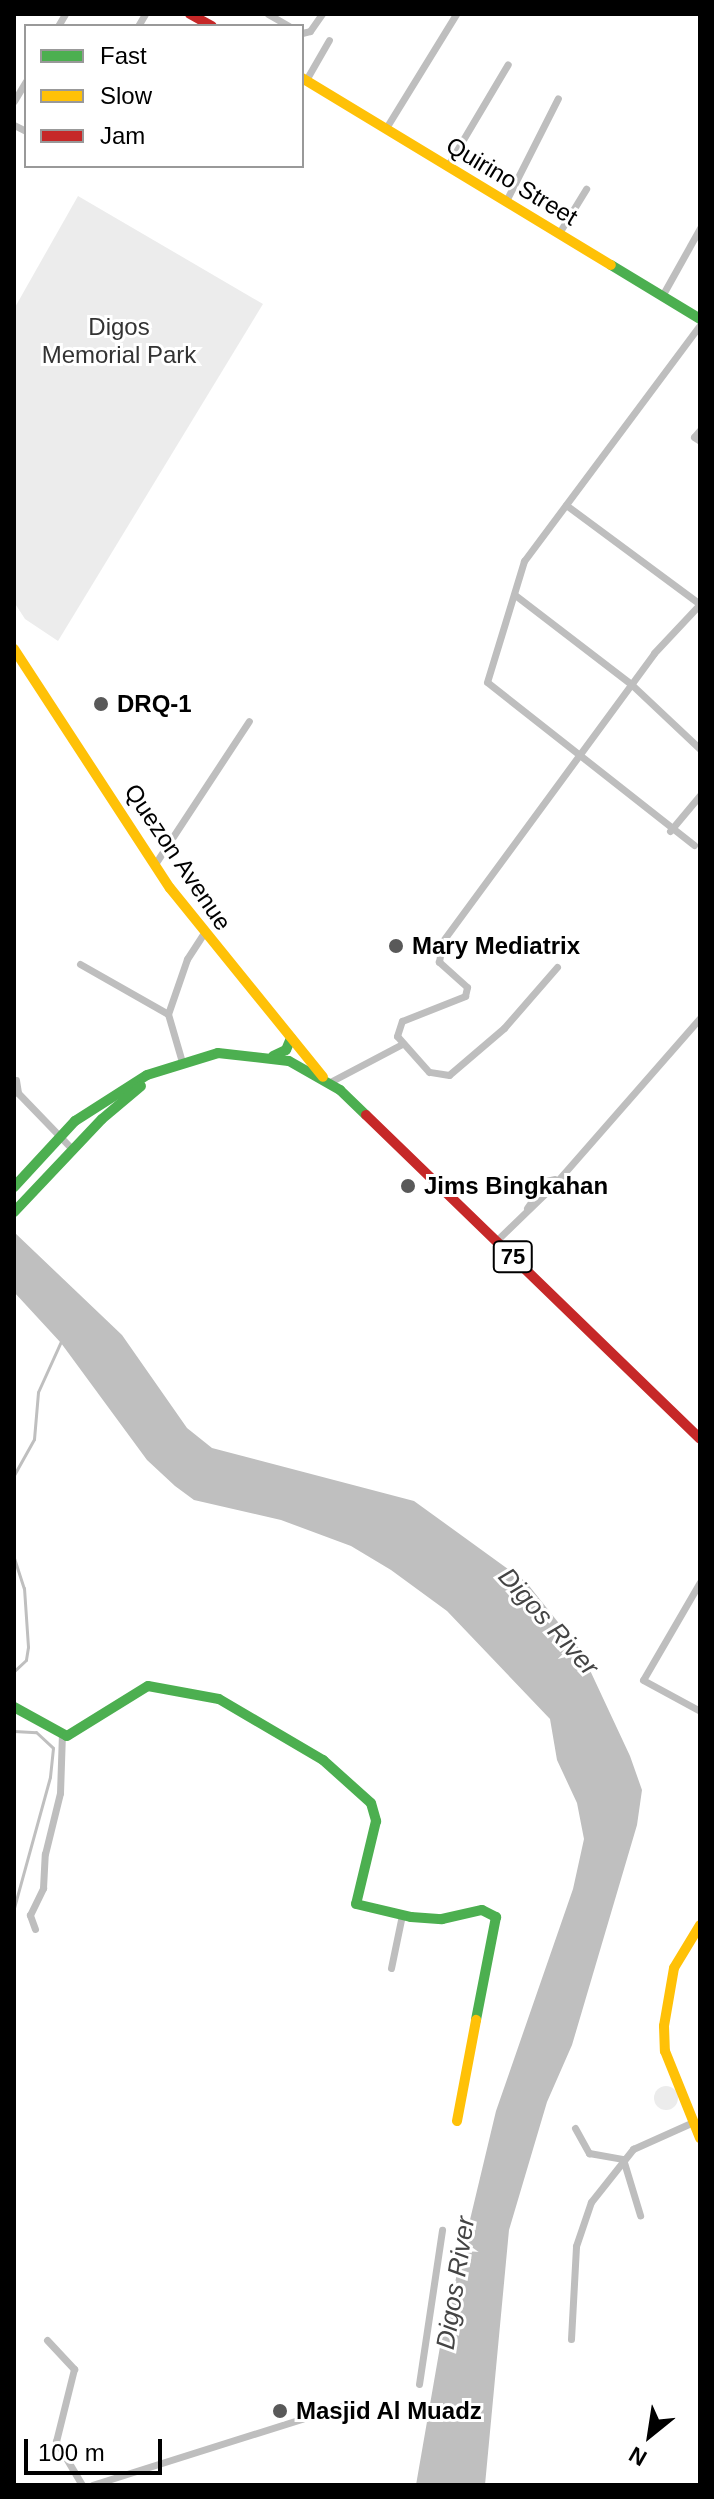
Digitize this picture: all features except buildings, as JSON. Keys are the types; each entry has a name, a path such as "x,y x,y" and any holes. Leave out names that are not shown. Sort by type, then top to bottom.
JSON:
{"main road":[{"path":"190,14 212,21"},
{"name":"Quirino Street","path":"304,79 700,322"},
{"name":"Quezon Avenue","path":"14,649 204,933 327,1080"},
{"path":"273,1056 286,1050 291,1038"},
{"name":"75","path":"14,1187 59,1136 111,1094 182,1062 226,1052 273,1056 327,1080 700,1439"},
{"name":"75","path":"14,1212 118,1103 166,1069"},
{"path":"14,1707 62,1734 77,1734 127,1696 148,1686 219,1699 323,1760 371,1803 375,1829 354,1901 402,1915 442,1919 482,1910 496,1917 457,2121"},
{"path":"700,1925 674,1968 664,2008 665,2051 700,2138"}],"street":[{"path":"268,14 286,24"},
{"path":"304,32 313,28 322,14"},
{"path":"386,128 456,14"},
{"path":"304,79 329,40"},
{"path":"448,165 508,64"},
{"path":"506,201 558,98"},
{"path":"559,233 586,189"},
{"path":"662,296 700,228"},
{"path":"694,845 670,831 487,682 524,561 700,322"},
{"path":"700,430 694,437 700,441"},
{"path":"557,967 504,1028 449,1075 429,1072 402,1044 399,1024 465,996 467,987 439,962 439,949 631,684 700,604 566,505"},
{"path":"515,595 631,684 700,749"},
{"path":"155,864 249,721"},
{"path":"670,831 700,795"},
{"path":"182,1062 168,1014 187,959 204,933"},
{"path":"80,964 168,1014"},
{"path":"496,1241 527,1208 546,1181 555,1179 700,1018"},
{"path":"327,1080 402,1044"},
{"path":"16,1080 18,1093 72,1149"},
{"path":"700,1582 643,1680 700,1711"},
{"path":"35,1929 30,1915 43,1888 45,1854 60,1793 62,1734"},
{"path":"391,1968 402,1915"},
{"path":"571,2339 576,2246 591,2202 633,2149 693,2122"},
{"path":"575,2128 589,2153 623,2159"},
{"path":"623,2159 640,2215"},
{"path":"419,2384 442,2230"},
{"path":"47,2340 74,2369 56,2441 82,2485"},
{"path":"92,2485 349,2404"}],"green space":[{"name":"Digos Memorial Park","path":"78,196 263,304 58,641 25,619 14,602 14,309"},
{"path":"666,2086 674,2090 678,2098 674,2106 666,2110 658,2106 654,2098 658,2090"}],"water":[{"name":"Digos River","path":"14,1232 122,1335 187,1428 212,1448 414,1501 526,1582 581,1651 630,1756 642,1790 637,1825 572,2045 547,2102 509,2230 485,2485 416,2485 441,2341 496,2111 573,1889 584,1839 577,1803 557,1760 550,1719 447,1611 391,1570 351,1546 281,1520 194,1500 175,1486 147,1460 61,1343 14,1292"}],"waterway":[{"path":"14,1475 34,1439 38,1392 62,1339"},
{"path":"14,1558 24,1588 28,1647 26,1660 14,1671"},
{"path":"14,1731 36,1732 53,1748 50,1777 14,1908"}],"traffic: fast":[{"path":"611,265 700,319"},
{"path":"273,1056 286,1050 291,1038"},
{"path":"14,1187 75,1121 147,1075 218,1053 289,1061 340,1090 366,1115"},
{"path":"14,1212 102,1119 141,1086"},
{"path":"14,1707 67,1736 148,1686 219,1699 323,1760 371,1803 376,1821 356,1904 411,1917 442,1919 482,1910 496,1917 476,2020"}],"traffic: slow":[{"path":"304,79 611,265"},
{"path":"14,649 170,888 323,1077"},
{"path":"700,1925 674,1968 664,2026 665,2051 700,2138"},
{"path":"457,2121 476,2020"}],"traffic: jam":[{"path":"190,14 208,24"},
{"path":"366,1115 700,1439"}],"place":[{"name":"DRQ-1","path":"101,704"},
{"name":"Mary Mediatrix","path":"396,946"},
{"name":"Jims Bingkahan","path":"408,1186"},
{"name":"Masjid Al Muadz","path":"280,2411"}]}
